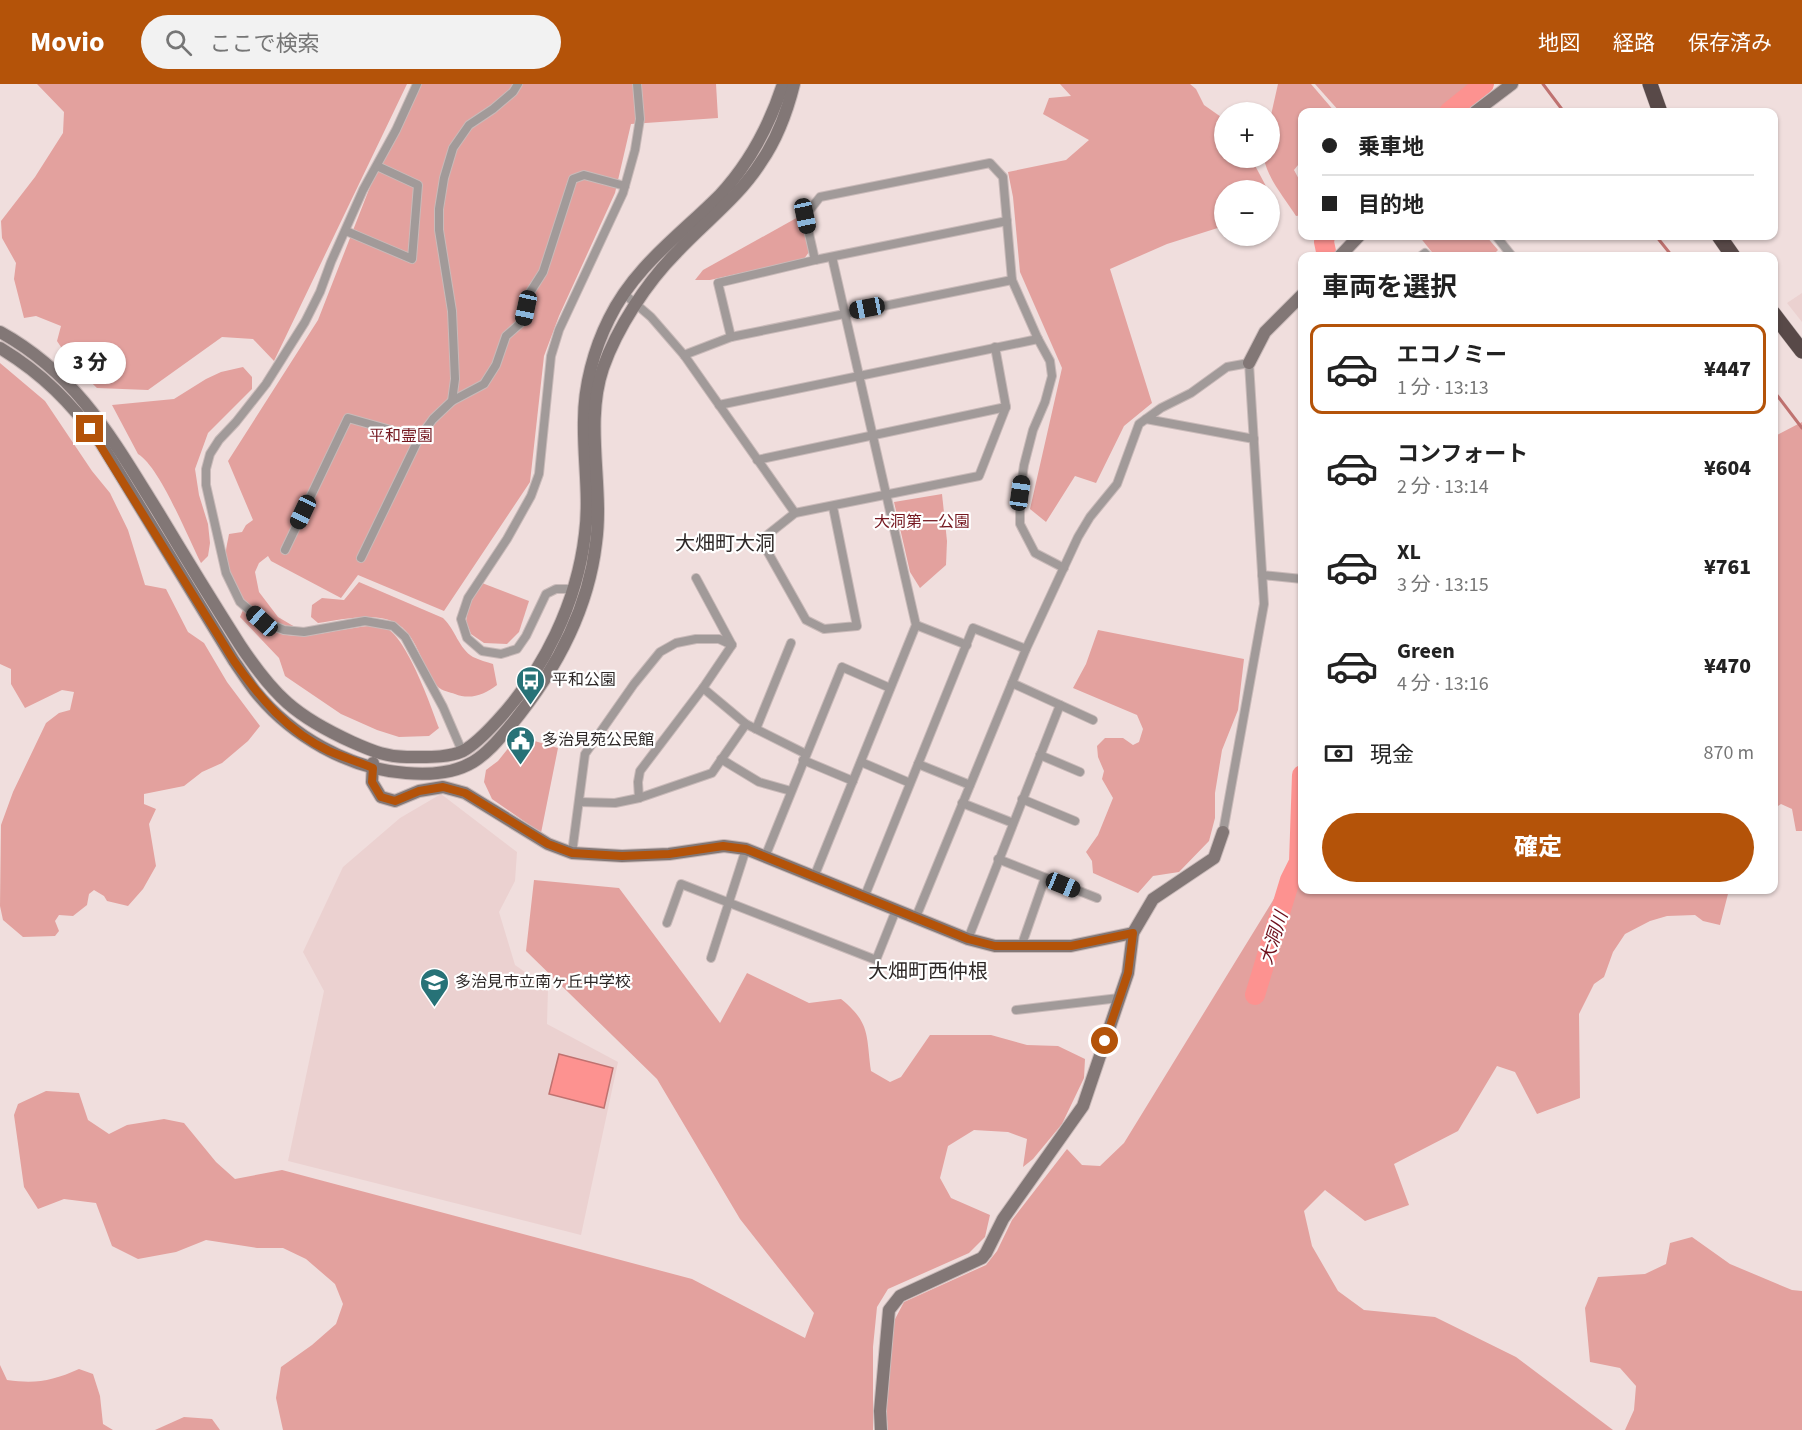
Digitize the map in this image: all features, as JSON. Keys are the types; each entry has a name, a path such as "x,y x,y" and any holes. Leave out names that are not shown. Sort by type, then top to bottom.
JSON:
{"highway":[{"path":"1650,84 1659,108"},
{"path":"1778,320 1802,351"}],"street":[{"path":"417,84 396,130 363,190 305,322 266,384 210,454 206,469 206,485 226,573 240,602 262,621 284,630 304,632 365,621 393,626 409,644 443,707 462,752"},
{"path":"452,401 455,379 452,312 439,230 439,209 444,178 453,148 469,125 493,109 513,92 518,84"},
{"path":"573,589 556,589 546,594 526,636 517,649 501,654 482,651 466,638 461,619 468,598 507,539 531,496 539,474 551,356 559,330 600,245 625,186 635,150 640,119 637,84"},
{"path":"0,332 38,356 60,375 106,428 240,645 262,678 282,700 305,718 374,752 396,758 433,757 462,752 488,731 509,708 531,677 554,637 573,589 581,560 586,524 584,418 588,385 594,358 608,321 623,293 643,267 718,196 751,156 766,131 783,84"},
{"path":"0,348 27,365 55,388 94,434 234,661 256,692 299,732 328,750 373,768 429,775 455,770 474,762 497,742 518,717 540,688 572,629 583,599 597,544 598,509 594,428 597,395 603,368 636,304 675,253 726,204 760,164 774,141 794,84"},
{"path":"1479,108 1512,84"},
{"path":"815,260 805,216 820,197 990,163 1003,177 1012,280 1050,361 1052,376 1045,402 1033,430 1024,465 1020,493 1020,524 1035,553 1064,568"},
{"path":"346,231 412,259 418,185 377,166"},
{"path":"361,558 419,438 433,419 452,401 484,384 496,365 506,336 523,321 529,294 543,272 573,179 584,175 625,186"},
{"path":"731,337 718,283 815,260 1007,221"},
{"path":"1345,252 1355,240"},
{"path":"814,877 916,625 832,257"},
{"path":"684,355 731,337 1012,280"},
{"path":"623,293 651,317 684,355 795,513"},
{"path":"881,1430 880,1412 889,1310 900,1296 986,1253 1003,1220 1083,1106 1128,973 1133,933 1153,899 1214,858 1223,832 1264,604 1249,363 1265,332 1298,299"},
{"path":"719,405 1038,339"},
{"path":"832,507 857,626 824,629 806,620 761,540 795,513 979,476 1006,407 995,347"},
{"path":"916,917 1026,649 1090,517 1116,484 1139,424 1161,408 1191,393 1227,367 1249,363"},
{"path":"757,460 1006,407"},
{"path":"285,550 348,418 419,438"},
{"path":"1146,419 1254,439"},
{"path":"1262,575 1298,579"},
{"path":"696,578 732,645"},
{"path":"916,625 967,645"},
{"path":"864,898 973,628 1026,649"},
{"path":"572,853 585,754 634,684 660,652 676,643 696,639 719,639 732,645"},
{"path":"756,729 791,643"},
{"path":"639,798 640,771 703,688 732,645"},
{"path":"765,857 842,667 890,688"},
{"path":"1012,684 1093,720"},
{"path":"703,688 747,724 804,757 853,781"},
{"path":"968,939 1060,705"},
{"path":"579,802 615,802 639,798 712,774 747,724"},
{"path":"374,752 372,782 381,797 395,801 419,791 443,787 465,793 548,844 572,853 622,856 669,854 723,846 746,849 968,939 995,946 1071,946 1133,933"},
{"path":"1040,755 1080,772"},
{"path":"721,759 759,782 791,791"},
{"path":"861,762 910,783"},
{"path":"918,764 970,785"},
{"path":"1022,799 1075,821"},
{"path":"962,803 1012,823"},
{"path":"711,958 746,849"},
{"path":"998,859 1097,898"},
{"path":"1021,947 1046,878"},
{"path":"667,923 681,884 876,960 896,910"},
{"path":"1016,1010 1119,998"}],"shaded area":[{"path":"1802,293 1802,322 1787,303"},
{"name":"多治見市立南ヶ丘中学校","path":"441,794 517,852 515,881 499,912 515,965 548,988 547,1024 618,1062 581,1235 288,1161 324,991 303,952 343,867 400,818"},
{"path":"559,1054 613,1068 604,1108 549,1094"}],"green space":[{"path":"37,84 407,84 274,361 253,339 222,337 148,390 97,388 73,365 57,341 61,326 36,316 24,318 14,279 16,263 2,238 1,221 35,177 63,133 64,112"},
{"name":"平和霊園","path":"420,84 716,84 718,118 631,124 615,193 559,316 544,356 530,482 444,611 358,575 341,598 271,561 268,556 259,563 255,572 259,592 278,617 295,627 282,626 269,622 248,606 239,595 228,570 226,548 229,534 242,532 253,520 228,461 318,320 375,174"},
{"path":"1060,84 1190,84 1196,89 1204,105 1214,112 1214,168 1256,168 1263,180 1214,180 1214,229 1167,244 1110,269 1152,403 1124,426 1096,483 1075,476 1046,522 1030,509 1062,368 1020,272 1013,197 1008,172 1066,160 1089,140 1043,114 1049,98 1071,96"},
{"path":"1278,84 1311,84 1332,108 1298,108 1298,165 1294,170 1298,178 1298,216 1296,216 1280,191 1280,180 1273,180 1267,168 1280,168 1280,102 1274,102"},
{"path":"1315,84 1475,84 1446,108 1336,108"},
{"path":"800,216 809,252 804,259 710,280 695,280 703,270"},
{"path":"1422,240 1489,240 1498,250 1496,252 1432,252"},
{"path":"0,363 45,401 92,471 110,493 128,530 145,585 166,589 188,632 204,643 227,682 260,726 248,741 222,763 202,772 184,786 144,794 144,804 156,809 149,824 156,866 143,889 128,906 107,901 104,896 94,890 89,894 87,905 73,916 59,915 55,921 59,931 55,936 23,937 3,920 0,906 1,825 13,792 46,723 59,713 70,710 74,692 62,690 25,708 11,684 11,669 0,664"},
{"path":"243,367 252,377 252,389 208,433 195,469 199,495 208,524 210,543 208,556 201,563 164,488 146,461 138,454 112,405 174,399 221,372"},
{"path":"1802,422 1802,831 1796,831 1792,809 1781,804 1778,806 1778,434"},
{"name":"大洞第一公園","path":"942,494 947,541 946,565 920,588 910,572 894,502"},
{"path":"359,582 443,618 468,653 493,664 497,685 482,694 471,696 461,696 440,688 428,672 406,631 390,620 359,617 318,623 311,617 312,605 322,598 344,600"},
{"path":"482,583 529,601 519,632 507,644 484,643 471,634 466,621 470,598"},
{"path":"243,610 269,629 292,636 313,635 366,626 386,628 394,634 410,658 439,728 429,736 399,737 341,714 285,676 279,658 240,617"},
{"path":"1098,630 1244,659 1238,710 1222,750 1215,793 1215,818 1209,841 1179,872 1153,876 1138,893 1093,873 1092,861 1086,852 1098,835 1113,798 1102,779 1104,771 1098,757 1097,746 1105,738 1123,738 1133,745 1139,742 1143,729 1137,715 1073,688 1086,664"},
{"path":"518,736 558,748 541,833 492,799 484,782 486,770 498,761"},
{"path":"1298,860 1298,894 1728,894 1720,925 1703,921 1695,915 1667,916 1650,921 1625,934 1613,952 1604,977 1594,984 1579,1014 1580,1098 1537,1114 1515,1072 1497,1066 1458,1131 1394,1164 1409,1205 1365,1221 1325,1190 1304,1211 1312,1246 1338,1291 1364,1310 1435,1317 1516,1357 1613,1430 888,1430 886,1408 894,1321 904,1302 986,1265 997,1251 1012,1220 1067,1149 1082,1165 1100,1166 1124,1143"},
{"path":"534,880 619,888 720,1023 747,973 809,1003 841,999 858,1015 862,1023 867,1039 871,1071 890,1082 901,1077 930,1035 991,1035 1027,1045 1058,1046 1085,1059 1084,1078 1062,1124 1033,1159 1023,1167 1027,1139 1008,1132 974,1130 948,1146 940,1178 951,1198 990,1215 985,1237 969,1253 888,1289 877,1307 873,1347 873,1430 283,1430 276,1398 281,1367 336,1324 343,1304 335,1284 306,1259 283,1248 257,1248 206,1240 176,1252 138,1259 112,1246 96,1203 64,1199 38,1209 24,1187 14,1115 18,1104 46,1091 79,1093 88,1120 109,1134 127,1125 164,1119 184,1123 216,1162 235,1179 282,1170 692,1279 805,1338 814,1313 740,1219 657,1079 526,951"},
{"path":"1692,1237 1730,1264 1792,1290 1802,1291 1802,1430 1625,1430 1634,1410 1636,1386 1620,1368 1590,1362 1585,1308 1598,1277 1645,1274 1666,1264 1670,1243"},
{"path":"0,1365 7,1380 17,1381 44,1380 79,1369 93,1374 100,1396 103,1424 113,1430 0,1430"},
{"path":"184,1417 212,1419 220,1430 155,1430"}],"waterway":[{"name":"大洞川","path":"1454,108 1484,84"},
{"path":"1543,84 1561,108"},
{"name":"大洞川","path":"1324,240 1326,252"},
{"path":"1659,240 1669,252"},
{"path":"1778,397 1802,428"},
{"name":"大洞川","path":"1255,995 1290,880 1298,864"}],"place":[{"name":"平和公園","path":"531,706"},
{"name":"多治見苑公民館","path":"521,766"},
{"name":"多治見市立南ヶ丘中学校","path":"434,1008"}],"district":[{"name":"大畑町大洞","path":"725,544"},
{"name":"大畑町西仲根","path":"928,972"}],"route":[{"path":"90,429 101,443 234,661 256,692 277,714 299,732 328,750 373,768 372,782 381,797 395,801 419,791 443,787 465,793 548,844 572,853 622,856 669,854 723,846 746,849 968,939 995,946 1071,946 1104,941 1133,933 1128,973 1105,1041"}]}
